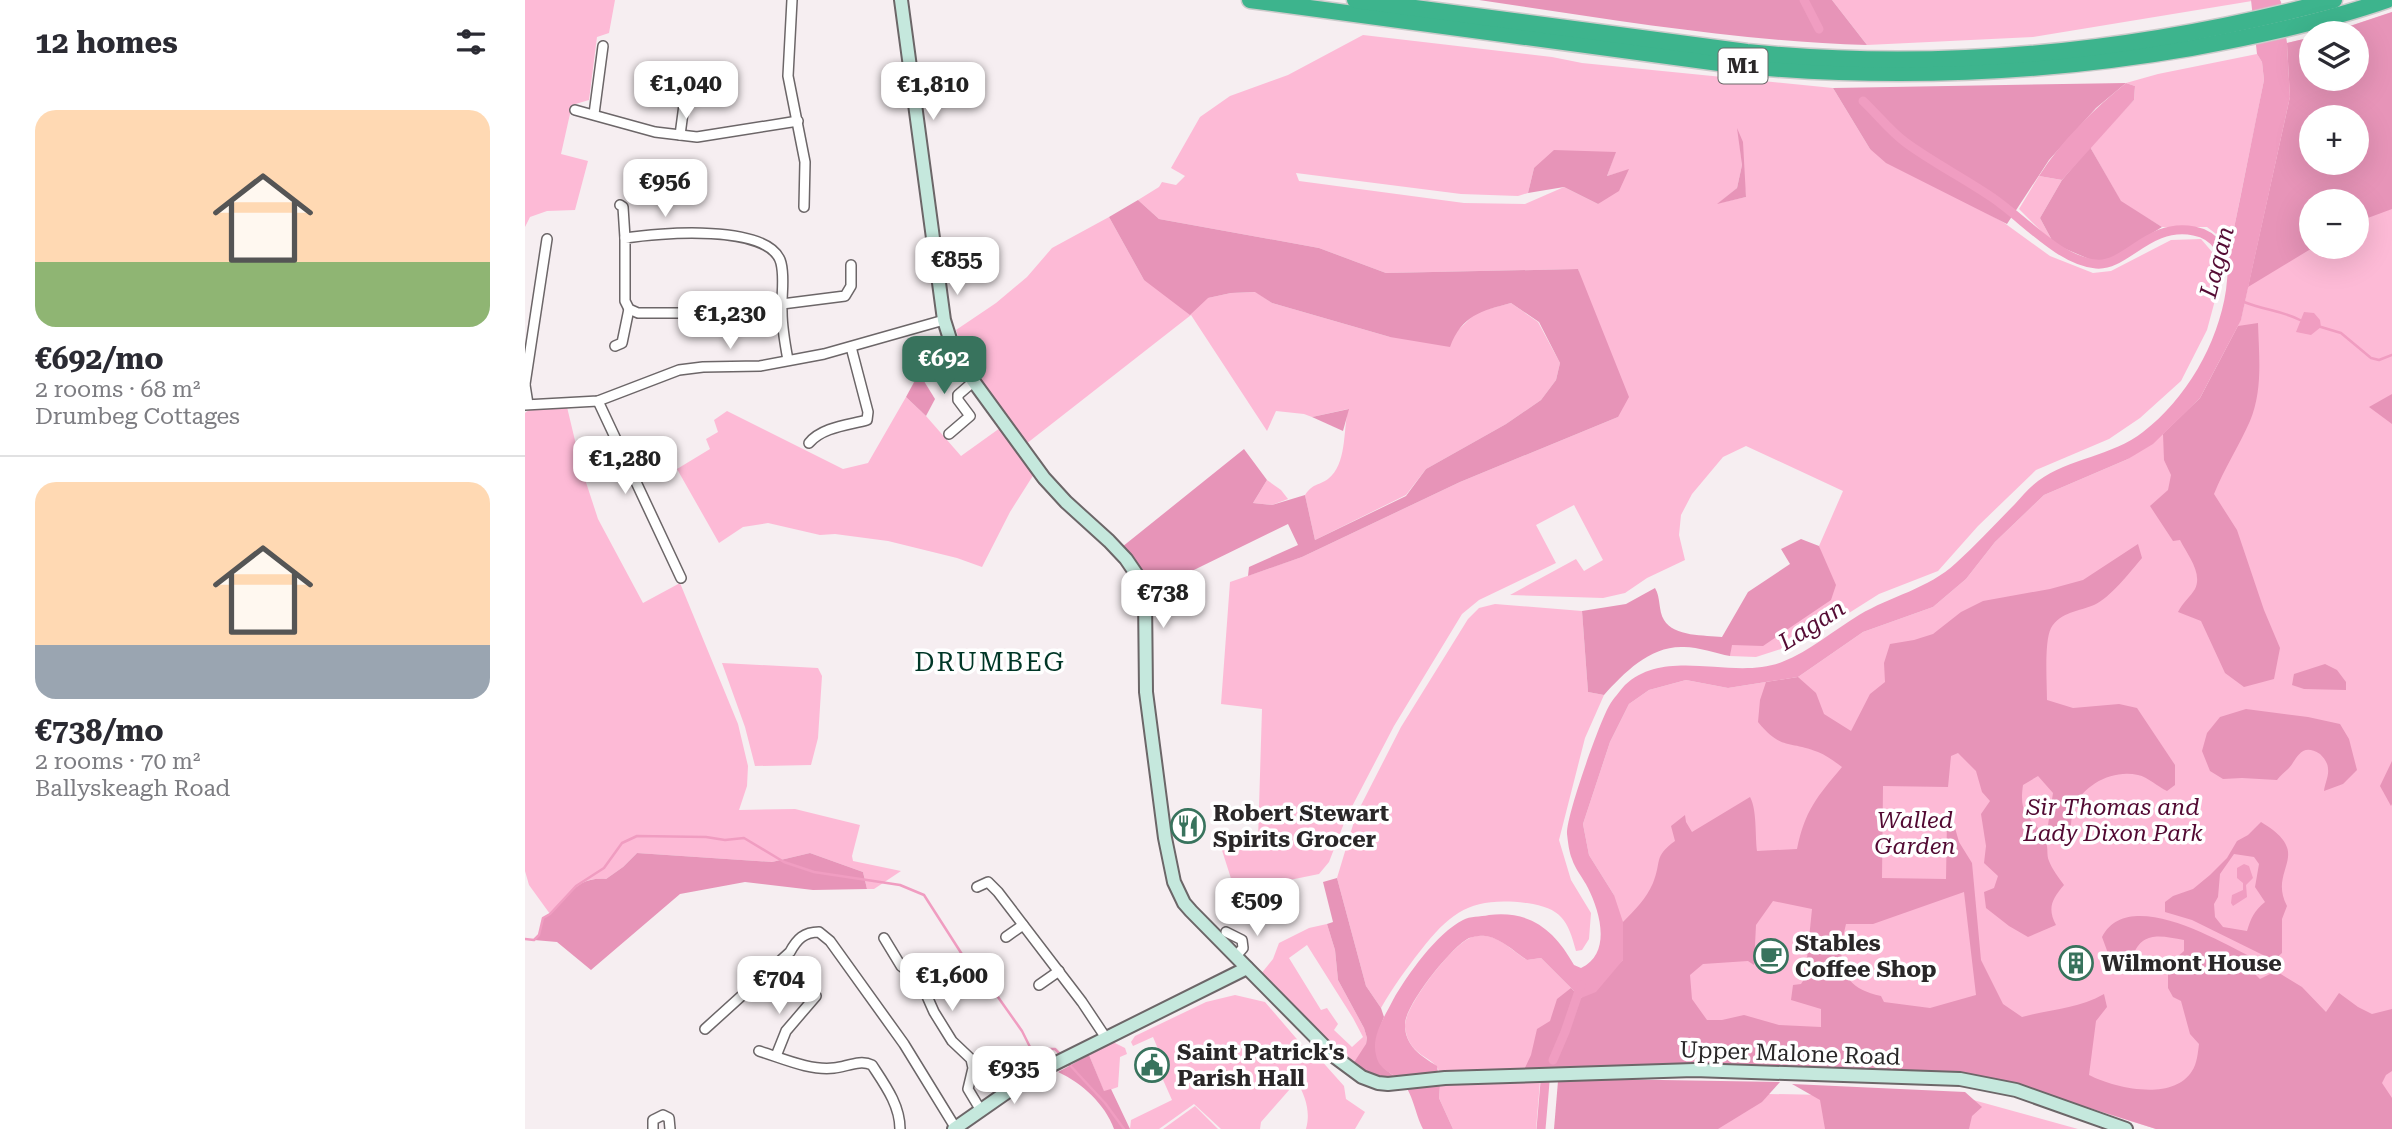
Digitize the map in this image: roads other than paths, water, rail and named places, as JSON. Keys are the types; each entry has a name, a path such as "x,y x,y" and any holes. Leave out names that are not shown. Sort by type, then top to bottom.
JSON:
{"highway":[{"name":"M1","path":"1249,0 1734,65 1811,72 1907,74 2039,68 2139,56 2304,16 2387,0"},
{"name":"M1","path":"1355,0 1747,52 1840,59 1942,59 2041,53 2237,32"},
{"name":"M1","path":"2304,16 2334,0"}],"main road":[{"path":"901,0 944,320 954,352 973,382 1056,491 1109,541 1139,578 1145,596 1146,692 1171,870 1184,903 1247,968 1017,1084 955,1128"},
{"name":"Upper Malone Road","path":"1247,968 1349,1070 1370,1081 1388,1084 1445,1078 1694,1070 1960,1079 2016,1090 2126,1129"}],"street":[{"path":"792,0 788,76 804,162 804,206"},
{"path":"594,114 603,46"},
{"path":"680,135 688,75"},
{"path":"575,110 644,130 697,136 798,121"},
{"path":"615,346 622,343 629,309 625,301 623,207 619,205"},
{"path":"625,238 684,233 739,237 773,248 780,261 787,360"},
{"path":"547,239 525,384 527,405 598,401 680,370 760,366 851,347 944,320"},
{"path":"782,304 845,296 851,286 851,265"},
{"path":"629,309 638,313 713,313"},
{"path":"809,443 814,436 826,431 867,419 868,412 851,347"},
{"path":"949,434 970,416 958,400 958,395 973,382"},
{"path":"598,401 681,578"},
{"path":"977,887 988,881 1059,971 1106,1038"},
{"path":"1006,937 1023,925"},
{"path":"705,1029 790,952 798,938 810,932 819,932 830,941 904,1044 955,1128"},
{"path":"1226,932 1242,940 1243,948 1235,956"},
{"path":"884,938 901,966 922,985 934,1012 952,1041 971,1059 973,1068 968,1089 980,1109"},
{"path":"1039,985 1059,971"},
{"path":"776,1056 786,1031 816,996"},
{"path":"759,1051 818,1068 867,1063 872,1065 895,1104 900,1129"},
{"path":"653,1129 653,1120 659,1115 669,1118 670,1129"}],"waterway":[{"path":"1804,0 1819,29"},
{"name":"Lagan","path":"1863,101 1905,142 1990,196 2068,255 2096,264 2107,263 2163,233 2194,231 2208,236 2217,244 2233,276"},
{"path":"2244,302 2300,320"},
{"path":"2321,327 2341,333 2371,358 2379,360 2392,355"},
{"path":"525,939 534,940 539,935 543,918 576,886 604,868 622,843 637,836 706,837 725,840 744,838 784,862 814,872 900,885 924,895 965,959 993,990 1022,1031 1031,1049 1055,1049 1062,1056"},
{"path":"1553,1060 1581,985"},
{"path":"1067,1062 1105,1103 1124,1129"},
{"path":"1541,1129 1545,1082"}],"place":[{"name":"Robert Stewart Spirits Grocer","path":"1188,826"},
{"name":"Stables Coffee Shop","path":"1771,956"},
{"name":"Wilmont House","path":"2076,963"},
{"name":"Saint Patrick's Parish Hall","path":"1152,1065"}],"district":[{"name":"DRUMBEG","path":"990,662"}],"park label":[{"name":"Sir Thomas and Lady Dixon Park","path":"2113,820"},
{"name":"Walled Garden","path":"1915,833"}]}
